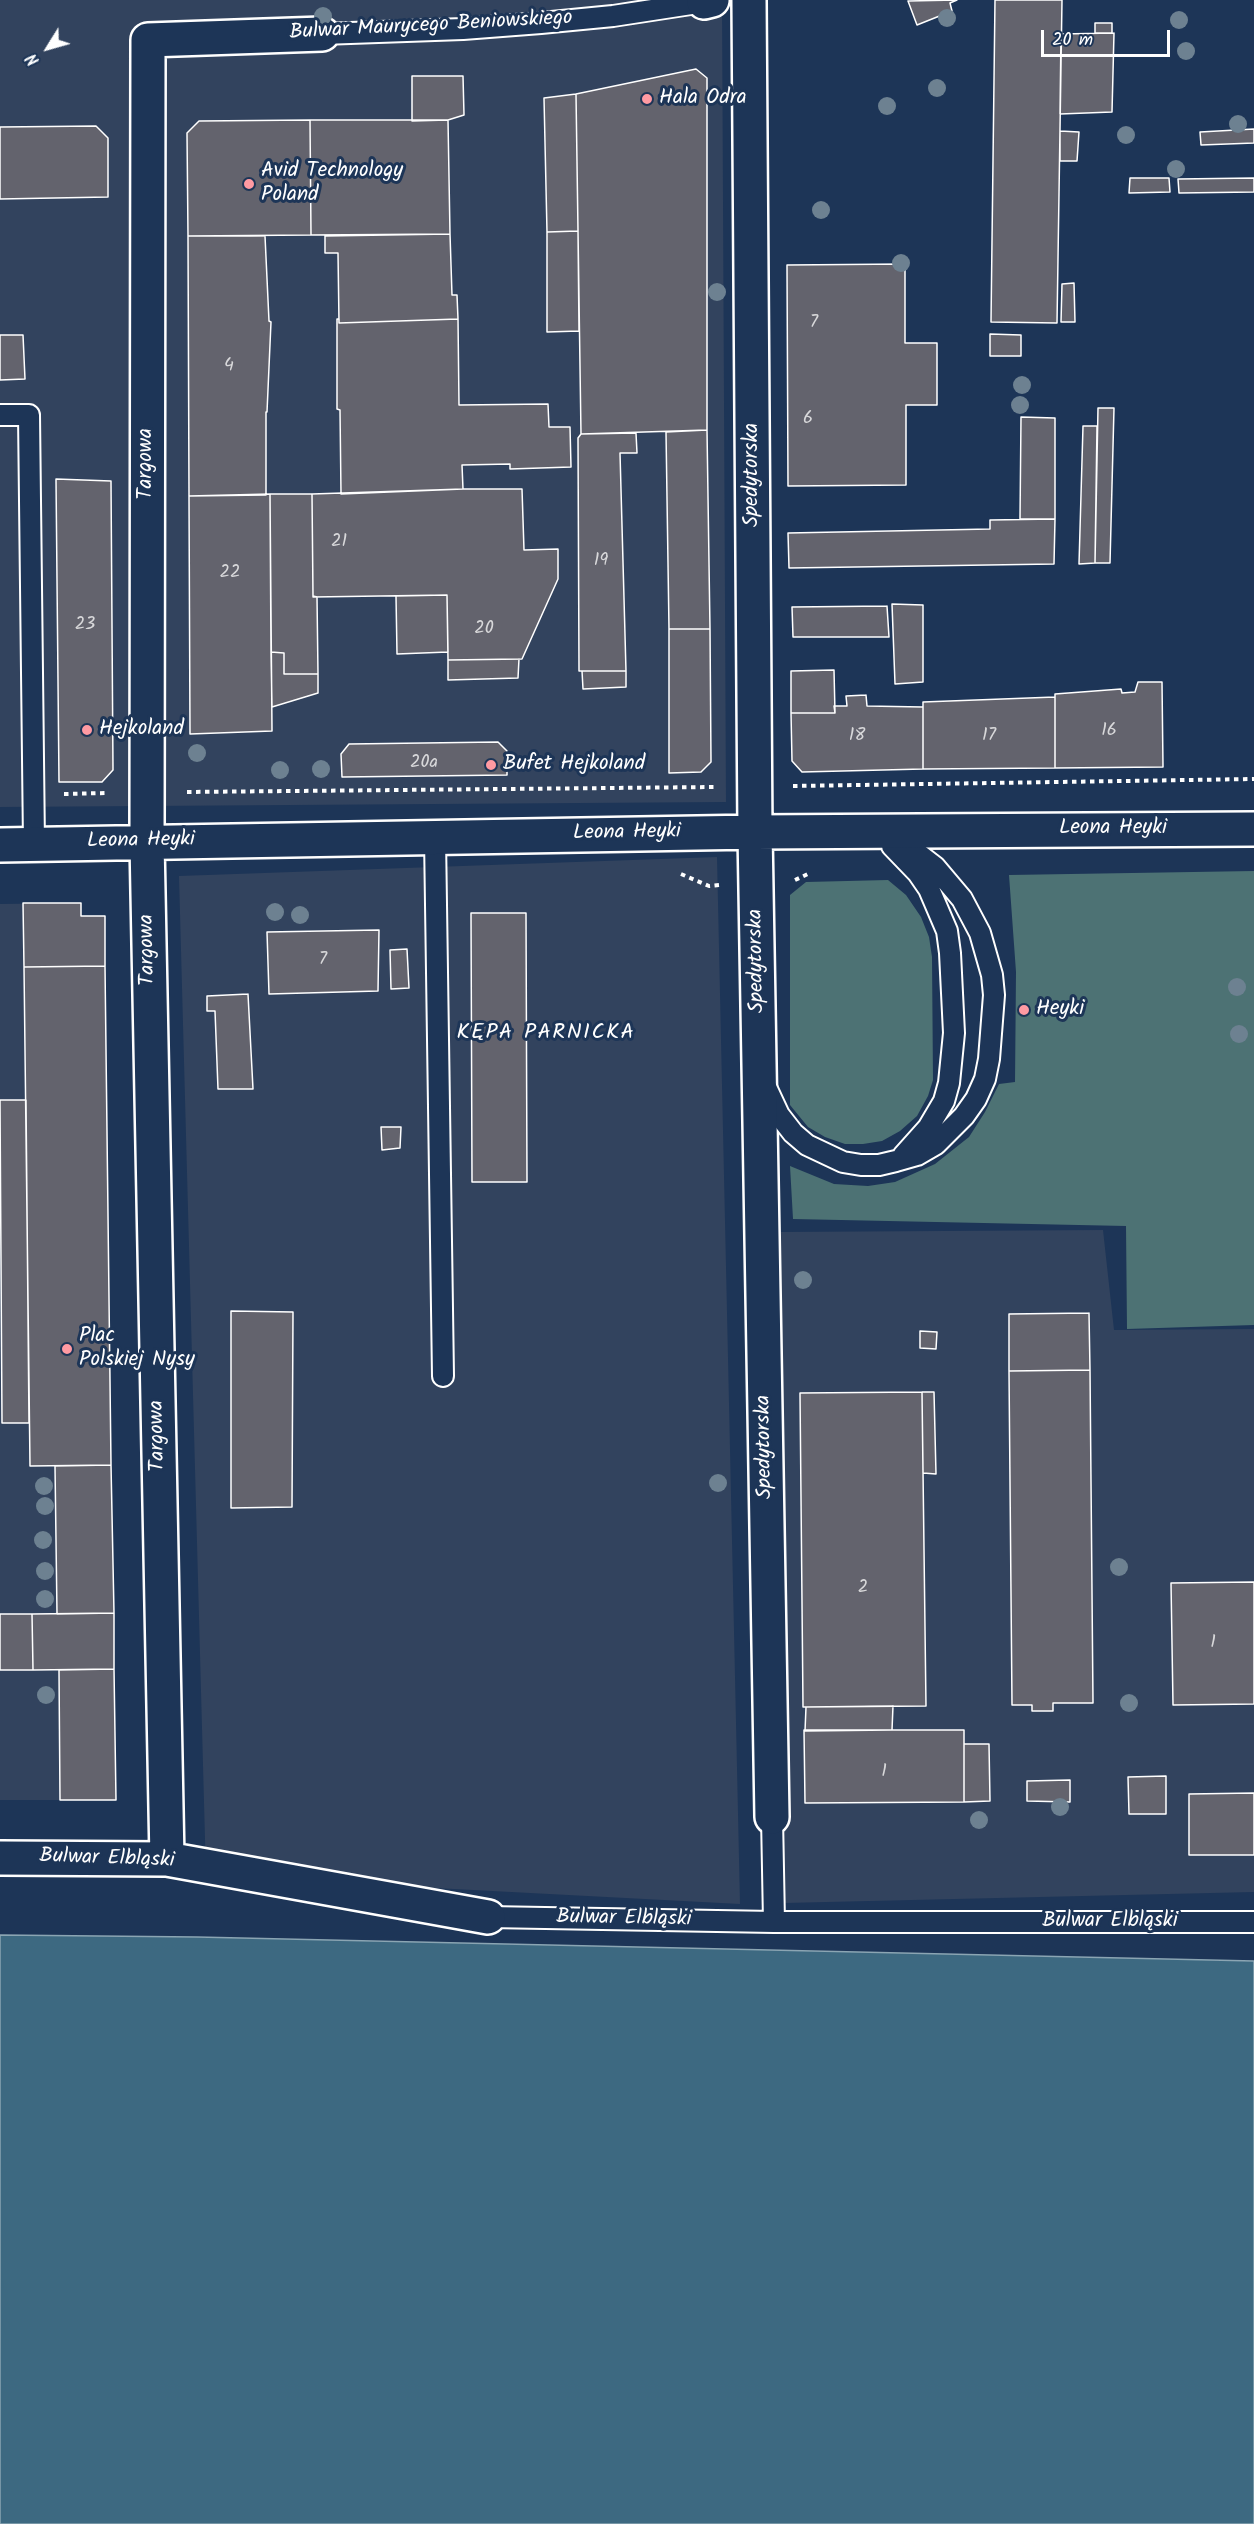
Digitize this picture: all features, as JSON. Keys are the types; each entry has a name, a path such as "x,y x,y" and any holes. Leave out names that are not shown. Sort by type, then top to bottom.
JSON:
{"street":[{"name":"Spedytorska","path":"749,0 755,832 772,1817"},
{"name":"Bulwar Maurycego Beniowskiego","path":"148,40 322,34"},
{"name":"Targowa","path":"148,40 147,842 167,1860"},
{"name":"Leona Heyki","path":"0,845 755,832 1254,829"},
{"name":"Bulwar Elbląski","path":"0,1858 167,1860 488,1917"}],"lane":[{"name":"Bulwar Maurycego Beniowskiego","path":"322,34 463,29 541,23 613,16 708,1"},
{"path":"0,415 29,415 34,844"},
{"path":"871,831 903,857 929,889 947,932 950,953 954,1034 949,1083 944,1101 928,1128 896,1161"},
{"path":"759,1057 769,1096 793,1133 807,1146 843,1162 879,1165 917,1155 936,1144 964,1116 976,1099 985,1079 989,1059 994,995 992,975 980,933 962,899 935,867 893,838 871,831"},
{"path":"435,837 442,1376"},
{"name":"Spedytorska","path":"772,1817 774,1922"},
{"name":"Bulwar Elbląski","path":"488,1917 774,1922 1254,1922"}],"path":[{"path":"33,794 755,787 1254,779"}],"shaded area":[{"path":"0,0 722,0 726,802 0,807"},
{"path":"717,857 740,1904 206,1876 179,876"},
{"name":"Plac Polskiej Nysy","path":"81,903 81,916 105,916 116,1800 0,1800 0,904"},
{"path":"1103,1230 1114,1330 1254,1329 1254,1892 784,1903 781,1232"},
{"path":"0,1935 197,1937 1254,1961 1254,2524 0,2524"}],"green space":[{"path":"1254,871 1254,1325 1127,1329 1126,1226 793,1219 790,1166 834,1184 868,1186 895,1182 935,1164 969,1137 999,1084 1015,1082 1016,972 1009,875"},
{"path":"888,880 906,895 921,917 929,937 932,957 933,1080 928,1096 917,1116 900,1131 882,1141 845,1144 825,1137 808,1127 790,1105 790,895 806,882"}],"building":[{"path":"957,0 950,3 952,11 917,25 908,1"},
{"path":"995,0 1062,0 1057,323 991,322"},
{"path":"1095,23 1112,23 1112,33 1095,33"},
{"path":"1114,33 1112,112 1060,114 1061,34"},
{"path":"696,69 707,78 707,430 581,434 576,94"},
{"path":"412,76 463,76 464,115 448,120 412,121"},
{"path":"576,94 578,231 547,232 544,98"},
{"name":"Avid Technology Poland","path":"310,120 311,235 188,236 187,133 199,121"},
{"path":"310,120 448,120 450,234 311,235"},
{"path":"96,126 108,138 108,197 0,199 0,127"},
{"path":"1254,129 1254,143 1201,145 1200,132"},
{"path":"1060,131 1079,132 1077,161 1060,161"},
{"path":"1130,178 1169,178 1170,192 1129,193"},
{"path":"1254,178 1254,192 1179,193 1178,179"},
{"path":"578,231 579,331 547,332 547,232"},
{"path":"450,234 452,295 457,295 458,319 339,323 338,253 325,253 325,236"},
{"path":"188,236 265,236 269,321 271,322 266,412 266,495 189,496"},
{"path":"905,264 905,343 937,343 937,405 906,405 906,485 788,486 787,265"},
{"path":"1074,283 1075,322 1061,322 1062,284"},
{"path":"337,319 339,323 458,319 459,405 548,404 549,427 570,427 571,467 510,469 510,464 462,465 463,489 341,494 340,410 337,409"},
{"path":"990,334 1021,335 1021,356 990,356"},
{"path":"0,335 23,335 25,379 0,380"},
{"path":"1098,408 1114,408 1110,563 1095,563"},
{"path":"1021,417 1055,418 1055,519 1020,519"},
{"path":"1083,426 1097,426 1095,563 1079,564"},
{"path":"707,430 710,629 669,629 666,432"},
{"path":"636,433 637,453 620,453 626,671 579,671 578,438 581,434"},
{"path":"56,479 111,481 113,770 102,782 59,782"},
{"path":"522,489 524,550 558,549 558,579 522,659 448,660 447,595 313,597 312,494"},
{"path":"270,494 272,731 190,734 189,496"},
{"path":"270,494 312,494 313,596 317,597 318,674 284,674 284,653 271,652"},
{"path":"1055,519 1054,564 789,568 788,533 990,529 990,520"},
{"path":"447,595 448,652 397,654 396,596"},
{"path":"892,604 923,605 923,682 895,684"},
{"path":"887,606 889,637 793,637 792,607"},
{"path":"669,629 710,629 711,762 701,772 669,773"},
{"path":"271,652 284,653 284,674 318,674 318,693 272,707"},
{"path":"519,659 518,678 448,680 448,660"},
{"path":"834,670 835,713 791,713 791,671"},
{"path":"582,671 626,671 626,687 583,689"},
{"path":"1138,682 1162,682 1163,767 1055,768 1055,694 1121,689 1122,693 1135,692"},
{"path":"866,695 867,706 923,707 923,769 802,772 792,761 791,713 835,713 834,706 847,706 846,696"},
{"path":"1055,697 1055,768 923,769 923,702"},
{"path":"498,742 507,751 507,775 342,777 341,754 349,744"},
{"path":"23,903 81,903 81,916 105,916 105,966 24,967"},
{"path":"471,913 526,913 527,1182 472,1182"},
{"path":"379,930 378,991 269,994 267,932"},
{"path":"407,949 409,988 391,989 390,950"},
{"path":"105,966 111,1465 30,1466 24,967"},
{"path":"248,994 253,1089 218,1089 215,1011 207,1011 207,996"},
{"path":"0,1100 26,1100 29,1423 2,1423"},
{"path":"381,1127 401,1127 400,1148 382,1150"},
{"path":"231,1311 293,1312 292,1507 231,1508"},
{"path":"1089,1313 1090,1370 1009,1371 1009,1314"},
{"path":"920,1331 937,1332 936,1349 920,1348"},
{"path":"1090,1370 1093,1703 1053,1703 1053,1711 1032,1711 1032,1705 1012,1705 1009,1371"},
{"path":"922,1392 934,1392 936,1474 923,1473"},
{"path":"922,1392 926,1706 803,1707 800,1393"},
{"path":"111,1465 114,1613 57,1614 55,1466"},
{"path":"1254,1582 1254,1704 1173,1705 1171,1583"},
{"path":"114,1613 114,1669 33,1670 32,1614"},
{"path":"0,1614 32,1614 33,1670 0,1670"},
{"path":"114,1669 116,1800 60,1800 59,1670"},
{"path":"893,1706 892,1730 805,1731 806,1707"},
{"path":"804,1730 964,1730 964,1802 805,1803"},
{"path":"964,1744 989,1744 990,1801 964,1802"},
{"path":"1166,1776 1166,1814 1129,1814 1128,1777"},
{"path":"1070,1780 1070,1802 1027,1801 1027,1781"},
{"path":"1254,1793 1254,1855 1189,1855 1189,1794"}],"place":[{"name":"Hala Odra","path":"647,99"},
{"name":"Avid Technology Poland","path":"249,184"},
{"name":"Hejkoland","path":"87,730"},
{"name":"Bufet Hejkoland","path":"491,765"},
{"name":"Heyki","path":"1024,1010"},
{"name":"Plac Polskiej Nysy","path":"67,1349"}],"district":[{"name":"KĘPA PARNICKA","path":"546,1034"}]}
